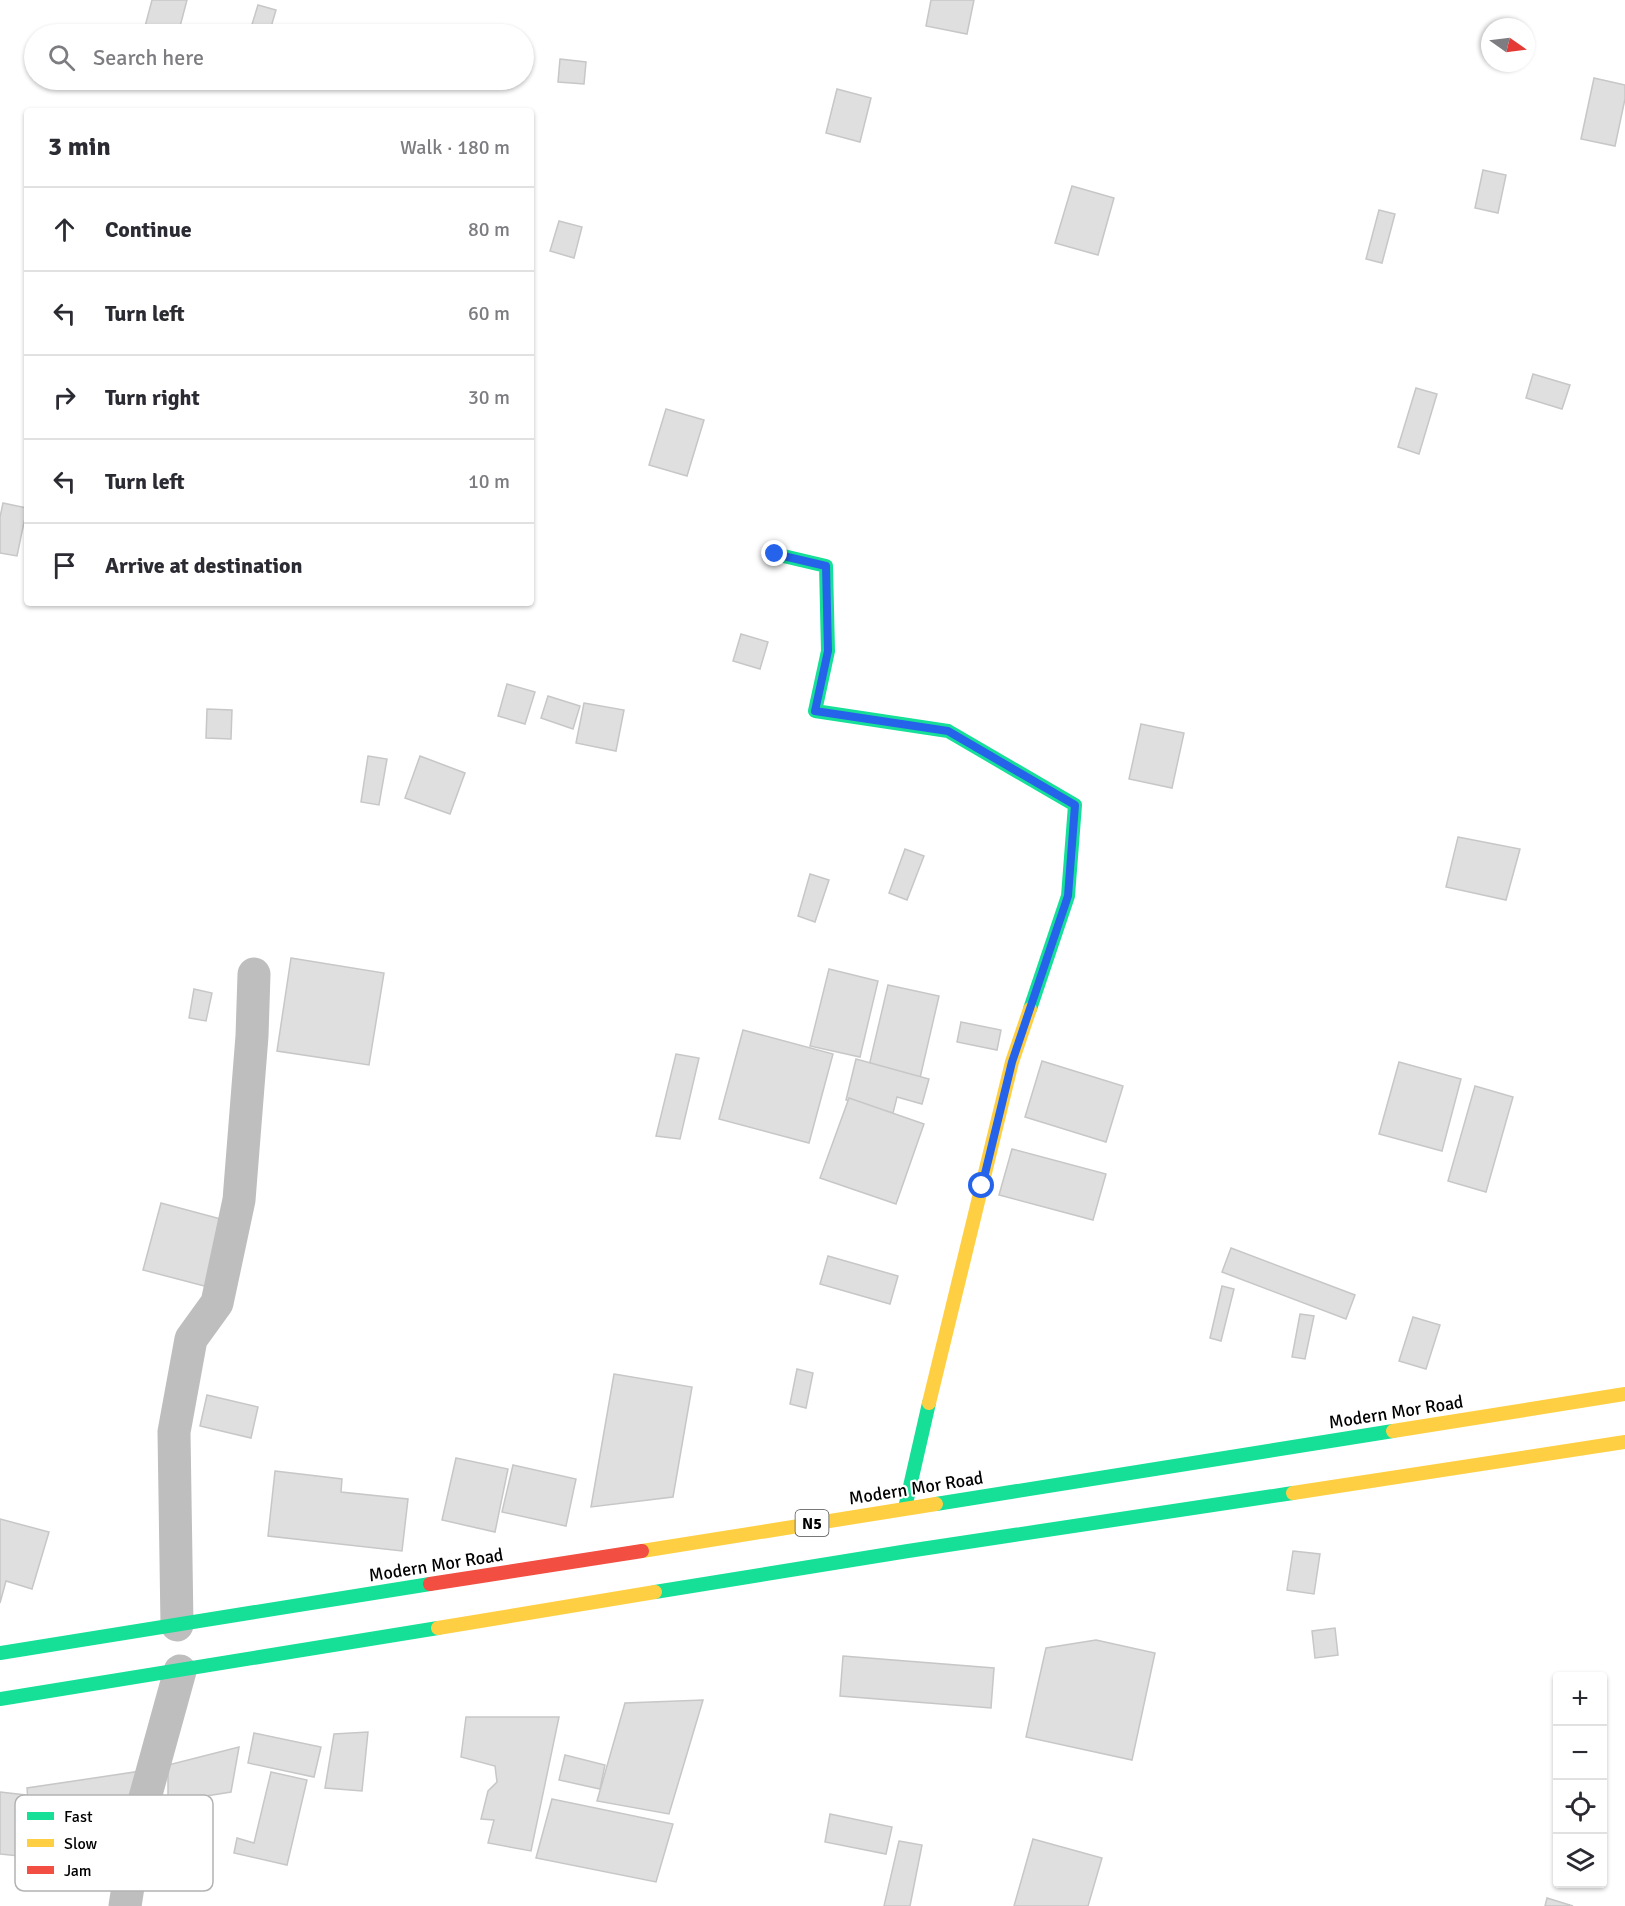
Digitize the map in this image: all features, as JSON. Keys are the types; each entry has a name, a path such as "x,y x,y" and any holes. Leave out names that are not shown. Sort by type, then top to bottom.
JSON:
{"main road":[{"path":"775,554 826,566 828,651 815,711 948,731 1075,805 1068,896 1012,1062 946,1327 905,1508"},
{"name":"Modern Mor Road","path":"0,1653 1625,1394"},
{"path":"0,1699 908,1551 1625,1442"}],"street":[{"path":"177,1625 174,1432 191,1339 217,1303 239,1200 252,1036 254,974"},
{"path":"146,1795 180,1671"},
{"path":"125,1906 127,1891"}],"building":[{"path":"152,0 187,0 181,24 146,24"},
{"path":"931,0 974,0 967,34 926,26"},
{"path":"258,5 276,10 272,24 252,24"},
{"path":"560,59 586,62 584,84 558,82"},
{"path":"1594,78 1625,85 1625,99 1615,146 1581,139"},
{"path":"837,89 871,98 860,142 826,133"},
{"path":"1483,170 1506,175 1498,213 1475,208"},
{"path":"1072,186 1114,198 1098,255 1055,243"},
{"path":"1379,210 1395,214 1382,263 1366,259"},
{"path":"559,221 582,227 574,258 550,251"},
{"path":"1533,374 1570,385 1562,409 1526,398"},
{"path":"1416,388 1437,394 1419,454 1398,447"},
{"path":"666,409 704,420 687,476 649,465"},
{"path":"3,503 24,507 24,522 17,556 0,553 0,517"},
{"path":"741,634 768,642 760,669 733,661"},
{"path":"507,684 535,692 525,724 498,716"},
{"path":"548,696 580,706 573,729 541,718"},
{"path":"584,703 624,710 616,751 576,743"},
{"path":"207,709 232,710 231,739 206,738"},
{"path":"1141,724 1184,733 1172,788 1129,779"},
{"path":"368,756 387,759 379,805 361,802"},
{"path":"420,756 465,773 450,814 405,798"},
{"path":"1458,837 1520,849 1506,900 1446,887"},
{"path":"905,849 924,856 907,900 889,893"},
{"path":"810,874 829,880 815,922 798,916"},
{"path":"291,958 384,973 369,1065 277,1051"},
{"path":"829,969 878,981 860,1057 810,1046"},
{"path":"888,985 939,996 920,1078 869,1066"},
{"path":"194,989 212,993 206,1021 189,1018"},
{"path":"961,1022 1001,1030 997,1050 957,1042"},
{"path":"743,1030 833,1054 809,1143 719,1119"},
{"path":"676,1054 699,1058 680,1139 656,1136"},
{"path":"856,1059 929,1079 922,1104 897,1097 893,1113 846,1100"},
{"path":"1042,1061 1123,1086 1106,1142 1025,1117"},
{"path":"1399,1062 1461,1079 1442,1151 1379,1134"},
{"path":"1475,1086 1513,1097 1486,1192 1448,1181"},
{"path":"849,1098 924,1124 896,1204 820,1178"},
{"path":"1012,1149 1106,1174 1093,1220 999,1195"},
{"path":"161,1203 232,1222 216,1289 143,1270"},
{"path":"1231,1248 1355,1295 1346,1319 1222,1272"},
{"path":"828,1256 898,1276 890,1304 820,1284"},
{"path":"1222,1286 1234,1289 1221,1341 1210,1338"},
{"path":"1300,1314 1314,1316 1305,1359 1292,1357"},
{"path":"1413,1317 1440,1325 1426,1369 1399,1361"},
{"path":"797,1369 813,1373 806,1408 790,1404"},
{"path":"614,1374 692,1387 673,1497 591,1507"},
{"path":"207,1395 258,1407 251,1438 200,1426"},
{"path":"456,1458 508,1469 495,1532 442,1520"},
{"path":"513,1465 576,1479 566,1526 502,1512"},
{"path":"275,1471 342,1479 341,1492 408,1499 402,1551 268,1536"},
{"path":"0,1519 49,1532 32,1589 6,1581 0,1603"},
{"path":"1293,1551 1320,1554 1314,1594 1287,1590"},
{"path":"1335,1628 1338,1655 1315,1658 1312,1631"},
{"path":"1096,1640 1155,1653 1132,1760 1026,1737 1046,1648"},
{"path":"843,1656 994,1668 991,1708 840,1696"},
{"path":"703,1700 669,1814 597,1801 625,1703"},
{"path":"466,1717 559,1717 531,1851 488,1843 494,1820 481,1819 488,1791 497,1782 495,1766 461,1757"},
{"path":"368,1732 362,1791 325,1788 334,1734"},
{"path":"254,1733 321,1747 314,1777 248,1763"},
{"path":"239,1747 231,1792 212,1795 168,1795 168,1765"},
{"path":"565,1755 605,1765 600,1789 559,1780"},
{"path":"148,1770 144,1795 28,1795 27,1788"},
{"path":"271,1772 307,1780 287,1865 234,1853 237,1838 254,1843"},
{"path":"0,1792 26,1795 15,1795 15,1856 0,1854"},
{"path":"552,1799 673,1824 656,1882 536,1858"},
{"path":"830,1814 892,1827 886,1854 825,1842"},
{"path":"1033,1839 1102,1858 1088,1906 1014,1906"},
{"path":"899,1841 922,1845 910,1906 884,1906"},
{"path":"1547,1898 1573,1906 1545,1906"}],"traffic: fast":[{"path":"775,554 826,566 828,651 815,711 948,731 1075,805 1068,896 1030,1009"},
{"path":"905,1508 929,1403"},
{"path":"936,1504 1393,1431"},
{"path":"655,1592 1293,1493"},
{"path":"0,1653 430,1584"},
{"path":"0,1699 438,1628"}],"traffic: slow":[{"path":"929,1403 1012,1062 1030,1009"},
{"path":"1393,1431 1625,1394"},
{"path":"1293,1493 1625,1442"},
{"path":"642,1551 936,1504"},
{"path":"438,1628 655,1592"}],"traffic: jam":[{"path":"430,1584 642,1551"}],"route":[{"path":"775,554 826,566 828,651 815,711 948,731 1075,805 1068,896 1012,1062 982,1186"}]}
